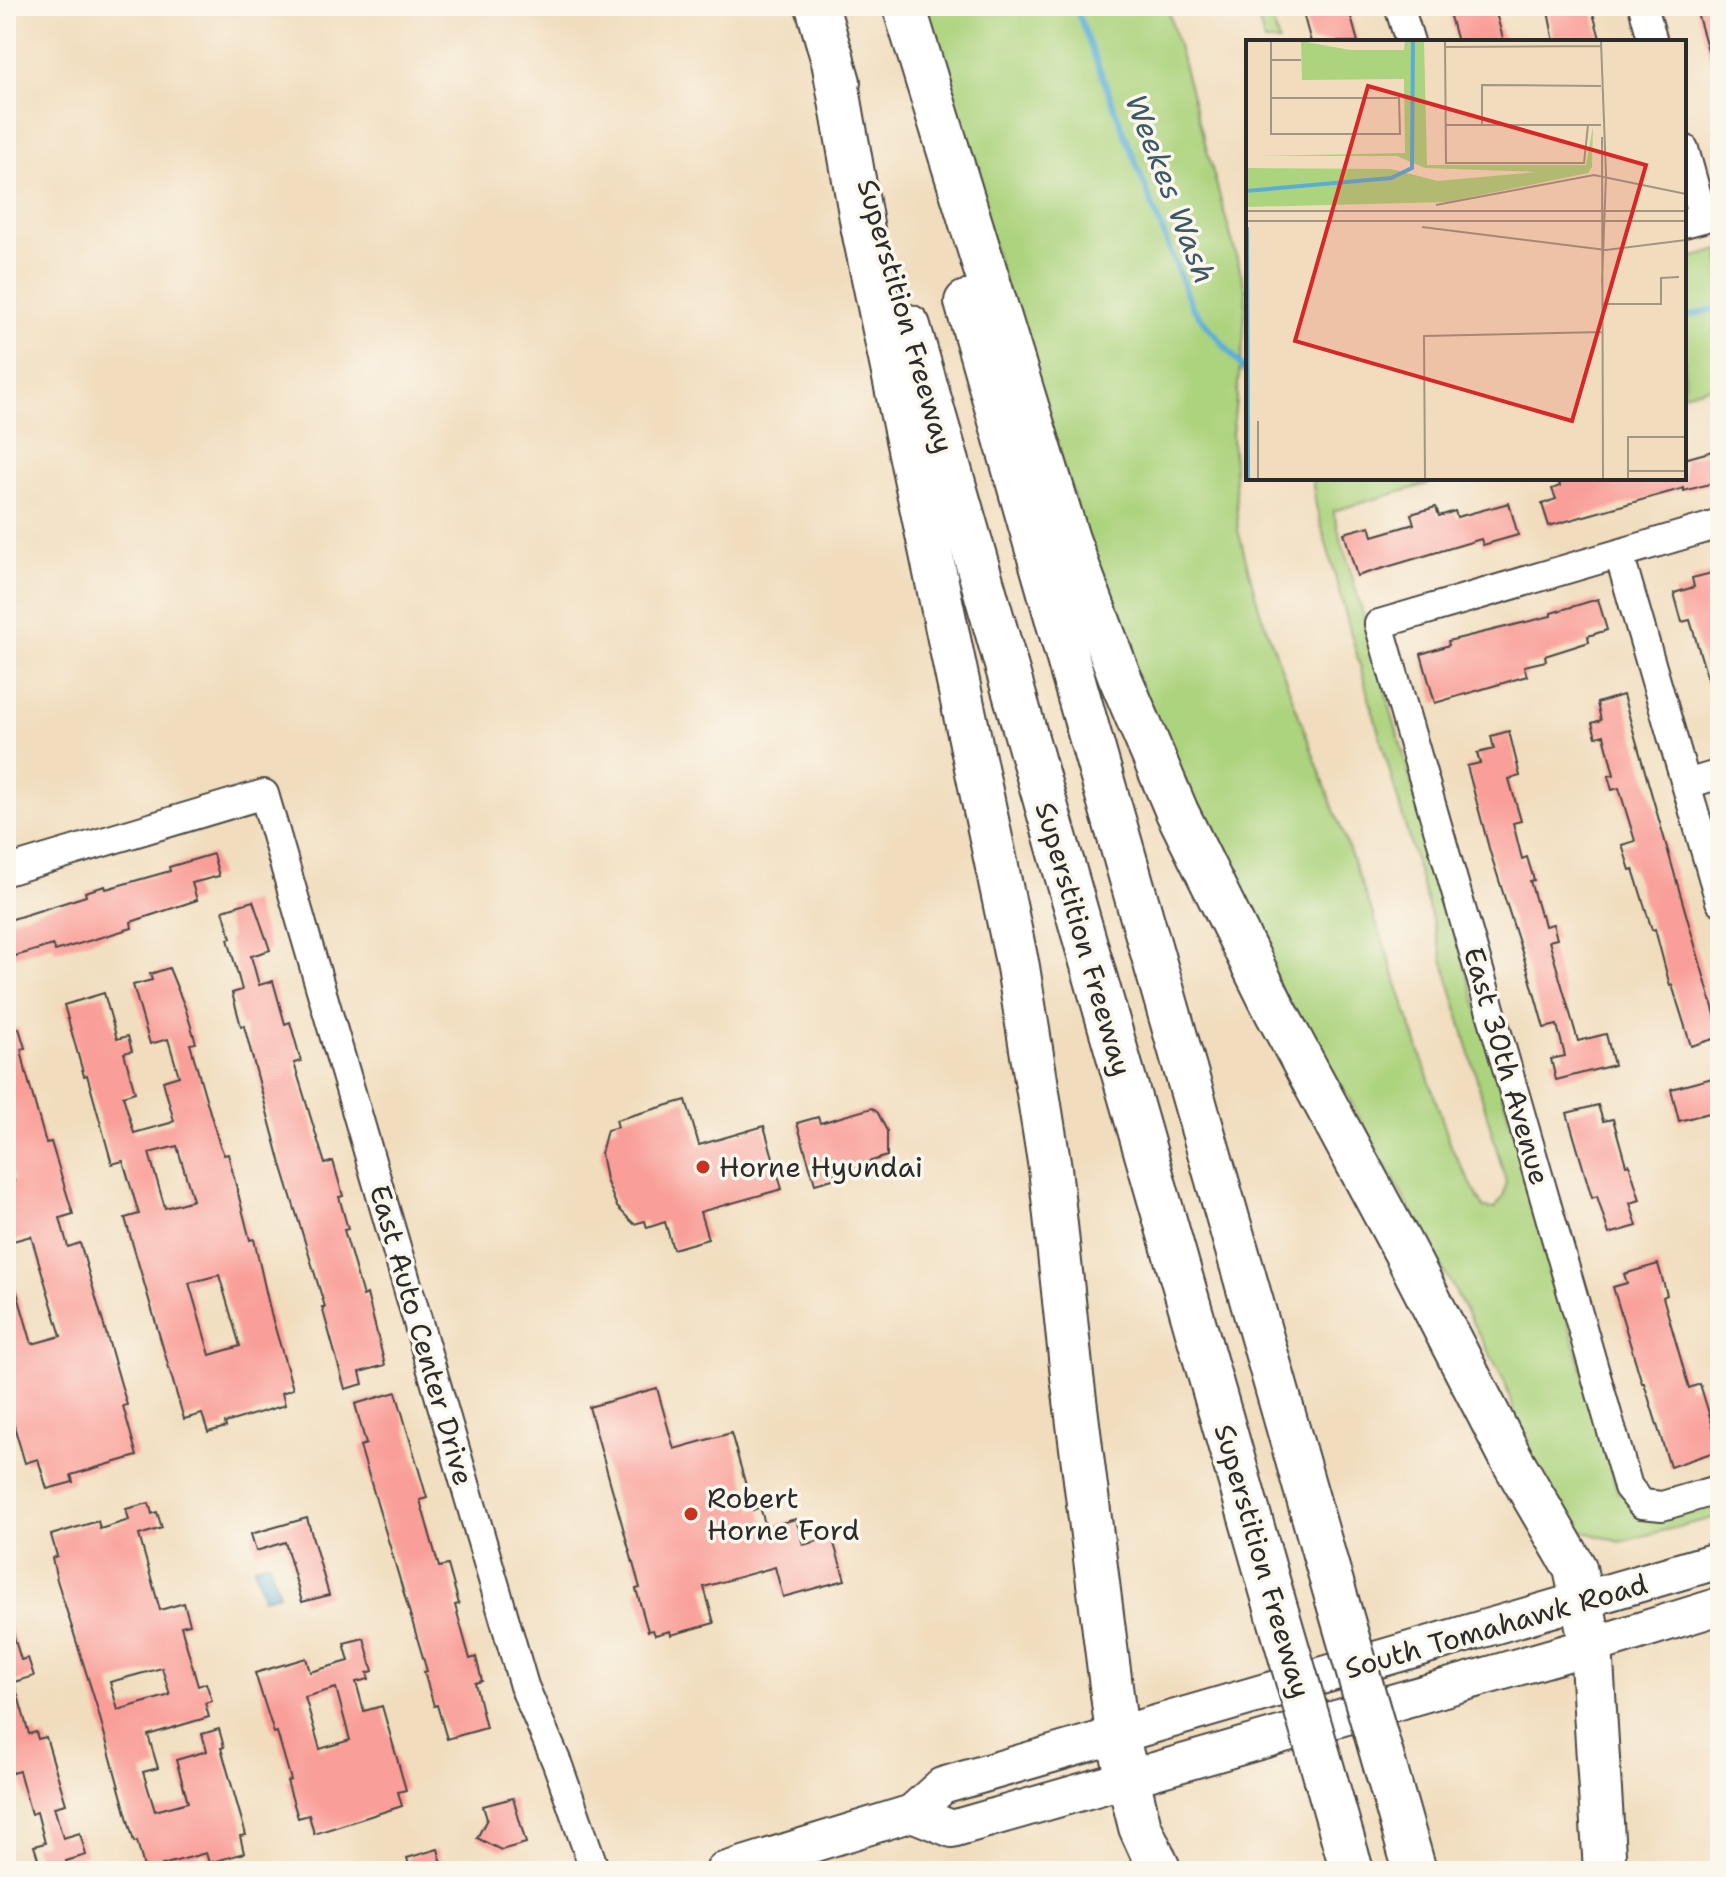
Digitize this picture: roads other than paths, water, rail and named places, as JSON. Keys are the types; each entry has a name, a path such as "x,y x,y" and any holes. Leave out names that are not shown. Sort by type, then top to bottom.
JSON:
{"highway":[{"name":"Superstition Freeway","path":"817,6 1352,1871"},
{"path":"881,6 1415,1871"},
{"path":"904,6 1068,539 1119,675 1177,812 1275,1010 1511,1458 1575,1568 1591,1646 1605,1871"},
{"path":"832,55 863,230 1021,983 1050,1166 1072,1376 1117,1734 1140,1827 1160,1871"}],"main road":[{"name":"South Tomahawk Road","path":"724,1871 784,1863 912,1813 942,1786 1720,1560"},
{"name":"South Tomahawk Road","path":"912,1813 952,1829 1591,1646 1720,1606"}],"street":[{"path":"1399,6 1409,40"},
{"path":"1643,6 1652,40"},
{"path":"1686,163 1694,220"},
{"path":"1720,524 1619,554 1720,901"},
{"name":"East 30th Avenue","path":"1619,554 1379,624 1628,1487 1642,1504 1662,1506 1720,1489"},
{"path":"1687,784 1720,774"},
{"name":"East Auto Center Drive","path":"6,871 264,794 524,1686 563,1777 595,1871"}],"water":[{"path":"269,1562 279,1594 263,1598 254,1566"}],"waterway":[{"name":"Weekes Wash","path":"1075,6 1192,307 1246,372"},
{"name":"Weekes Wash","path":"1686,316 1720,307"}],"place":[{"name":"Horne Hyundai","path":"703,1167"},
{"name":"Robert Horne Ford","path":"691,1514"}]}
